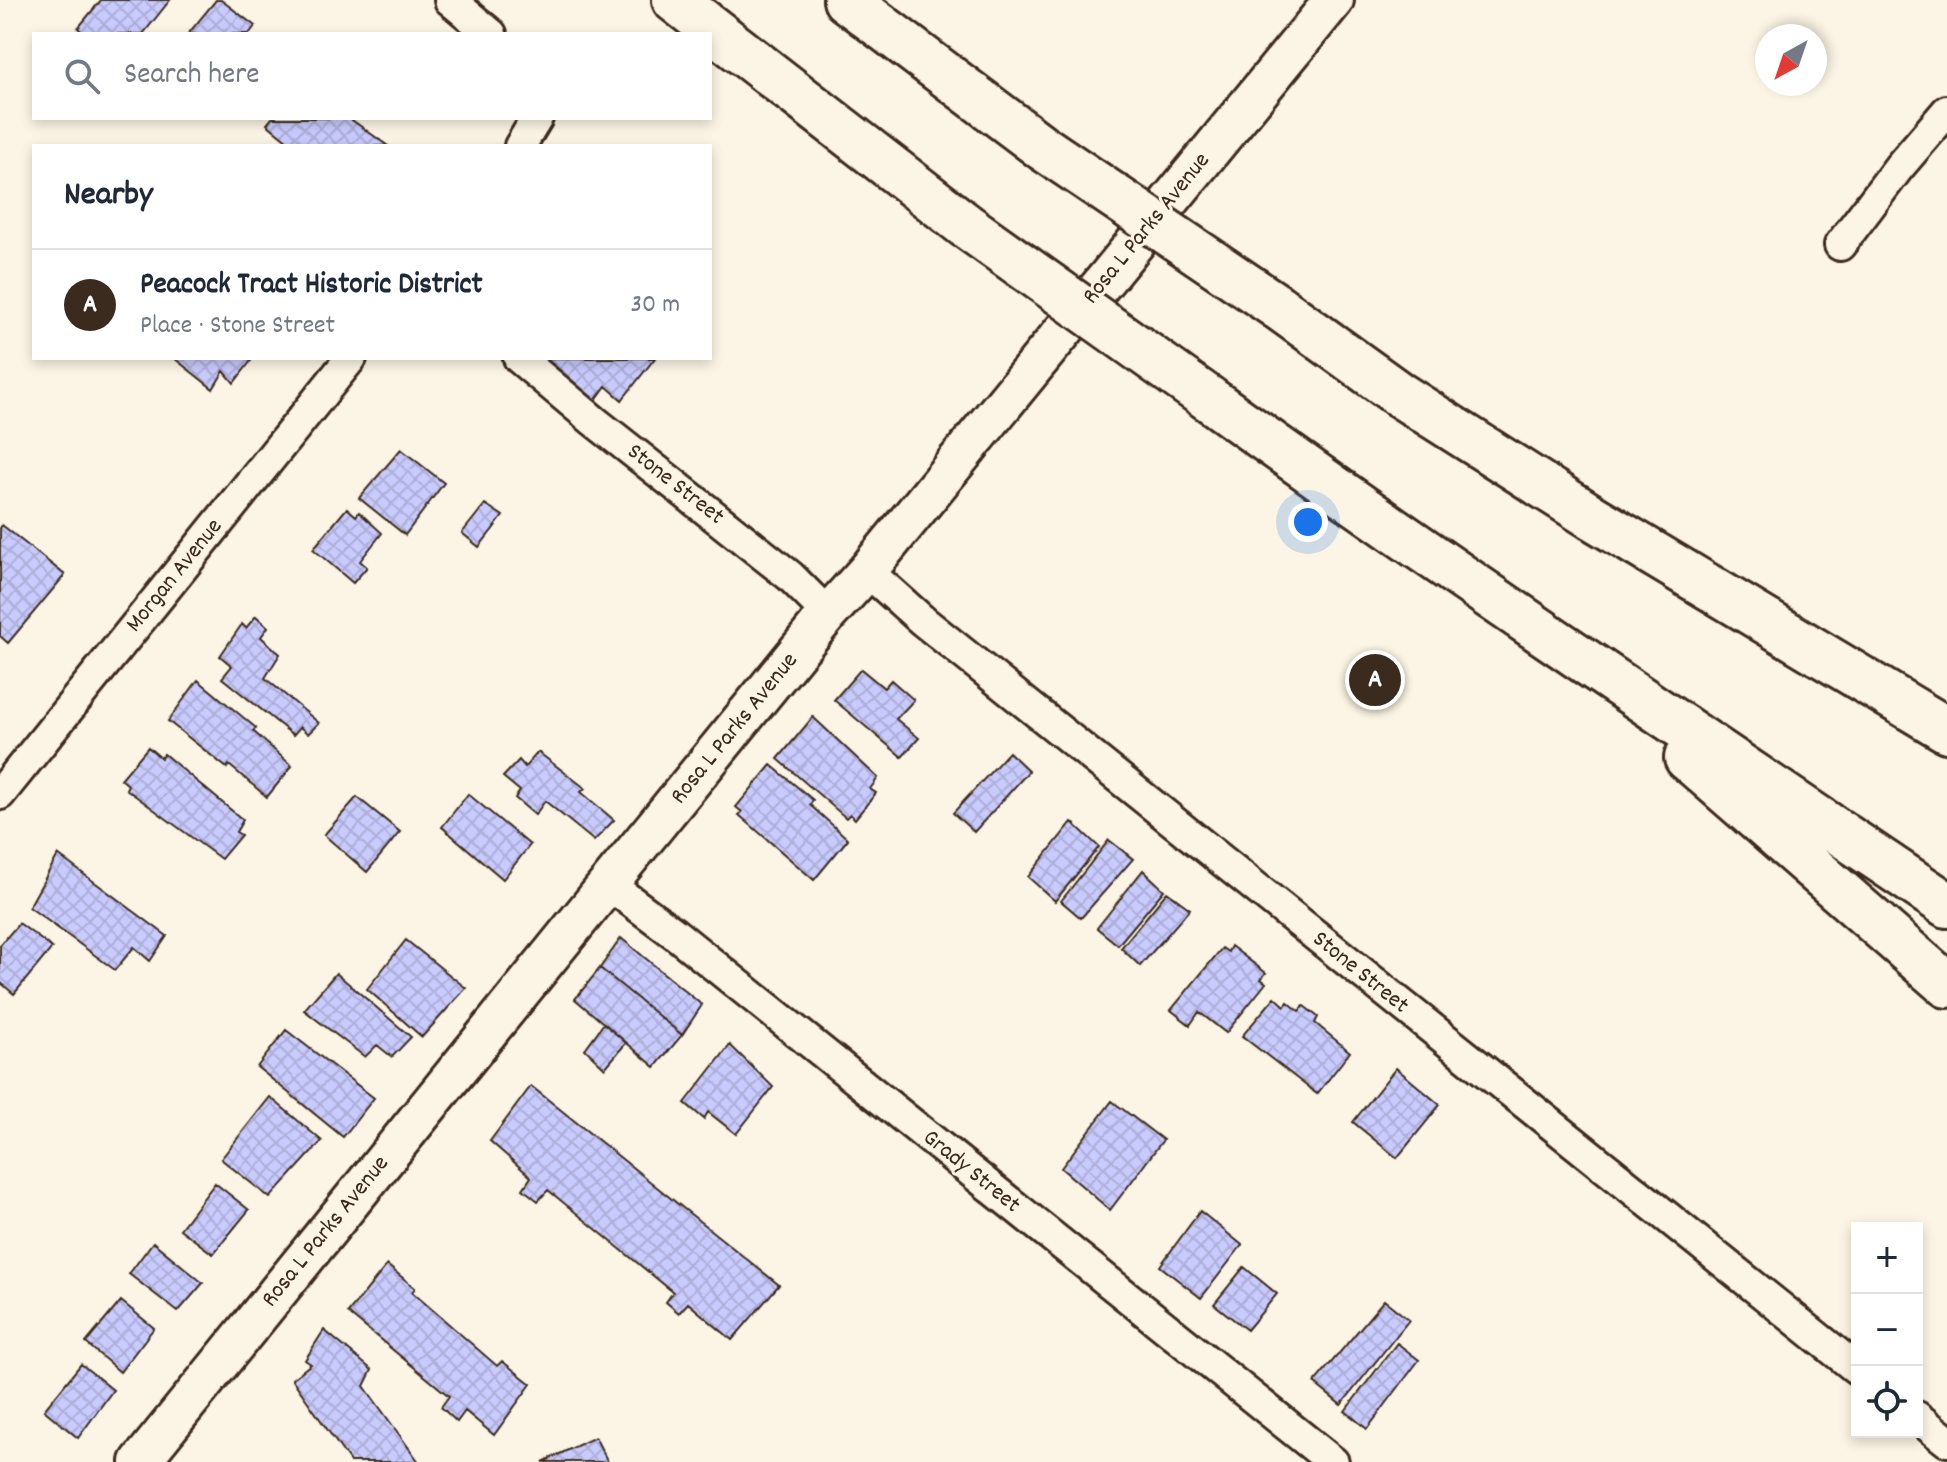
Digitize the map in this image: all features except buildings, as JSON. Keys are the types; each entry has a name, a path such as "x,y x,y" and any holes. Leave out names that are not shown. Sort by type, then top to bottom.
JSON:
{"highway":[{"path":"675,0 965,225 1329,485 1947,905"},
{"path":"846,0 1043,148 1278,307 1425,412 1592,517 1942,726"},
{"path":"1554,640 1947,985"}],"street":[{"path":"450,0 489,32"},
{"name":"Rosa L Parks Avenue","path":"140,1462 828,614 867,571 1334,0"},
{"path":"1840,245 1899,167 1947,111"},
{"path":"521,144 536,120"},
{"name":"Morgan Avenue","path":"0,794 349,360"},
{"name":"Stone Street","path":"521,360 790,576 828,614"},
{"name":"Stone Street","path":"867,571 971,661 1853,1366"},
{"name":"Grady Street","path":"608,884 674,933 1333,1462"},
{"path":"1923,1422 1947,1441"}],"place":[{"name":"Peacock Tract Historic District","path":"1375,680"}]}
